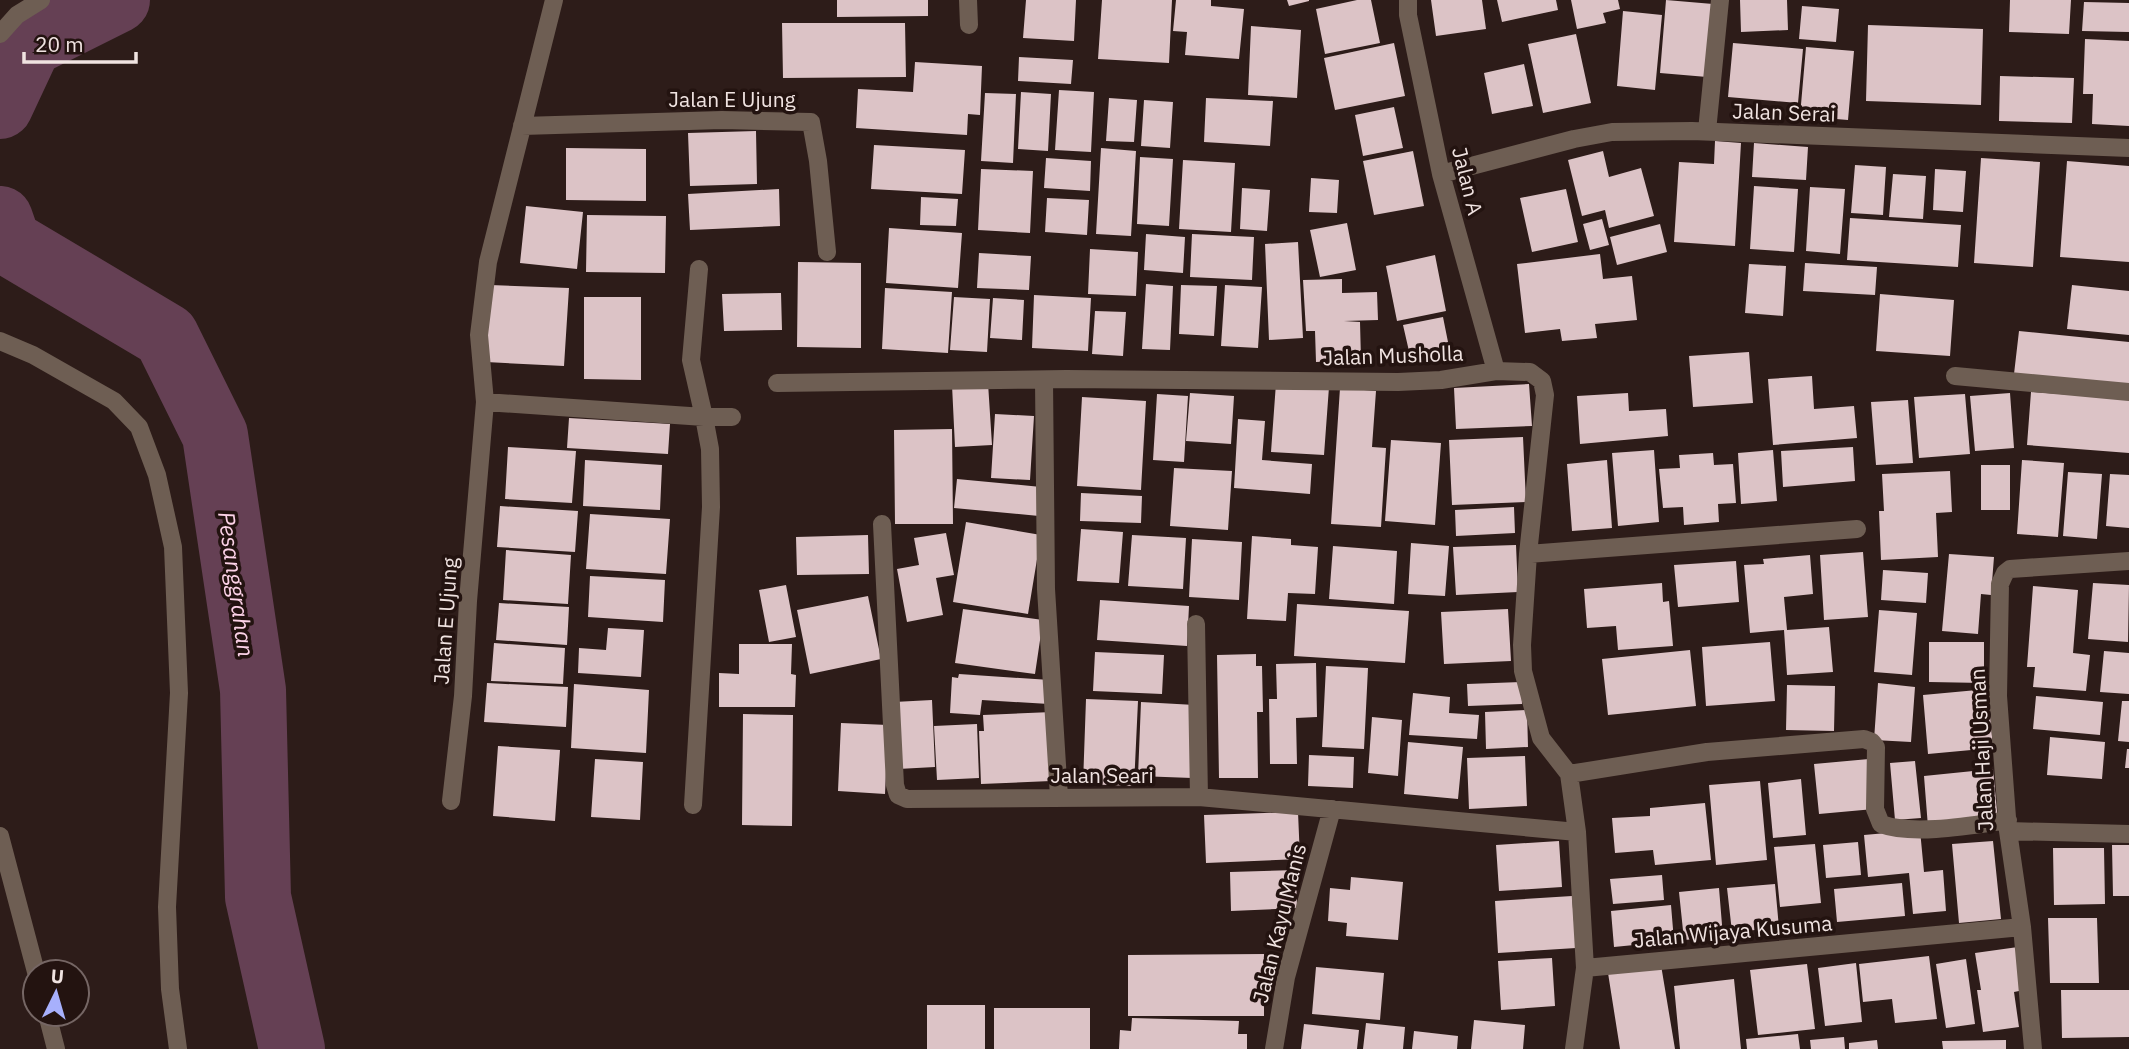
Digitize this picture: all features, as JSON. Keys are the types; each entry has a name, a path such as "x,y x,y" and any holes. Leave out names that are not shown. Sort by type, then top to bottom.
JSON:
{"street":[{"path":"0,34 17,15 41,0"},
{"name":"Jalan E Ujung","path":"451,801 463,696 468,601 485,402 479,335 482,298 488,262 554,0"},
{"path":"968,0 969,25"},
{"name":"Jalan A","path":"1408,0 1408,15 1441,174 1496,372"},
{"path":"1707,131 1720,0"},
{"name":"Jalan E Ujung","path":"522,126 722,120 811,122 818,161 827,252"},
{"name":"Jalan Serai","path":"1441,174 1574,139 1612,132 1707,131 2129,148"},
{"path":"693,805 711,507 710,449 691,360 699,269"},
{"path":"0,341 33,355 114,401 139,426 157,475 173,547 179,693 167,907 170,989 178,1049"},
{"name":"Jalan Musholla","path":"776,383 1044,380 1398,382 1441,380 1496,372 1530,372 1542,381 1545,395 1528,554 1522,645 1523,671 1541,738 1570,774"},
{"path":"1955,376 2129,392"},
{"path":"1044,380 1046,589 1059,797"},
{"path":"485,402 732,416"},
{"name":"Jalan Seari","path":"882,524 895,785 898,795 907,799 1199,797 1577,832"},
{"path":"1528,554 1857,529"},
{"name":"Jalan Haji Usman","path":"2034,1049 2022,927 2008,826 1998,696 2001,579 2010,569 2129,561"},
{"path":"1196,624 1199,797"},
{"path":"1574,1049 1585,968 1577,832 1570,774 1707,752 1864,739 1872,741 1876,747 1875,809 1881,824 1889,827 1941,829 2008,826 2129,834"},
{"name":"Jalan Kayu Manis","path":"1274,1049 1286,977 1332,809"},
{"path":"0,836 32,958"},
{"name":"Jalan Wijaya Kusuma","path":"1585,968 2022,927"},
{"path":"51,1028 56,1049"}],"building":[{"path":"837,0 928,0 928,16 837,17"},
{"path":"1026,0 1076,0 1074,41 1023,38"},
{"path":"1102,0 1172,0 1169,63 1098,59"},
{"path":"1176,0 1211,0 1211,6 1244,9 1239,59 1185,55 1187,32 1173,31"},
{"path":"1287,0 1309,0 1309,1 1289,6"},
{"path":"1357,0 1371,0 1380,43 1325,54 1316,9"},
{"path":"1431,0 1482,0 1486,29 1436,36"},
{"path":"1497,0 1556,0 1558,10 1502,22"},
{"path":"1571,0 1618,0 1620,9 1603,13 1606,23 1577,29"},
{"path":"1666,0 1713,4 1707,77 1660,73"},
{"path":"1740,0 1787,0 1788,30 1741,32"},
{"path":"2010,0 2071,0 2069,34 2009,32"},
{"path":"2084,2 2129,3 2129,32 2082,31"},
{"path":"1802,6 1839,9 1836,42 1799,39"},
{"path":"1623,11 1662,15 1655,90 1617,86"},
{"path":"782,23 905,23 906,77 783,78"},
{"path":"1868,25 1983,29 1981,105 1866,101"},
{"path":"1251,26 1301,30 1297,98 1248,95"},
{"path":"1576,34 1591,103 1543,113 1528,44"},
{"path":"2085,39 2129,41 2129,126 2092,124 2093,94 2083,94"},
{"path":"1394,43 1405,96 1335,110 1324,58"},
{"path":"1733,43 1803,49 1798,103 1728,97"},
{"path":"1806,47 1854,51 1848,120 1800,116"},
{"path":"1019,57 1073,60 1071,84 1018,81"},
{"path":"915,62 982,66 980,115 968,114 967,135 856,128 858,89 913,92"},
{"path":"1524,64 1533,106 1492,114 1484,73"},
{"path":"2000,76 2074,78 2072,123 1999,121"},
{"path":"1059,90 1094,92 1091,152 1055,150"},
{"path":"1021,92 1051,94 1048,151 1018,149"},
{"path":"985,93 1016,94 1013,163 981,161"},
{"path":"1109,98 1137,100 1134,142 1106,141"},
{"path":"1206,98 1273,101 1270,146 1204,142"},
{"path":"1144,100 1173,102 1170,148 1141,146"},
{"path":"1394,107 1403,148 1363,156 1355,115"},
{"path":"756,131 757,184 690,186 688,133"},
{"path":"1715,141 1741,143 1735,246 1674,242 1679,162 1714,164"},
{"path":"1754,143 1808,147 1806,180 1752,177"},
{"path":"874,145 965,150 962,194 871,189"},
{"path":"566,148 646,149 646,201 566,200"},
{"path":"1101,148 1136,151 1131,236 1096,234"},
{"path":"1413,151 1424,206 1374,215 1363,161"},
{"path":"1603,151 1609,177 1641,168 1654,216 1609,228 1605,210 1582,216 1568,160"},
{"path":"1140,157 1173,159 1169,226 1137,224"},
{"path":"1046,158 1091,161 1090,191 1044,188"},
{"path":"1981,158 2040,162 2033,267 1974,263"},
{"path":"1183,160 1235,163 1231,232 1179,229"},
{"path":"2067,161 2129,166 2129,262 2060,257"},
{"path":"1855,165 1886,167 1883,215 1851,213"},
{"path":"981,169 1033,171 1030,233 978,230"},
{"path":"1935,169 1966,171 1963,212 1933,210"},
{"path":"1893,174 1926,176 1923,219 1889,217"},
{"path":"1311,178 1339,180 1337,213 1309,212"},
{"path":"1754,186 1798,189 1794,252 1750,249"},
{"path":"1810,187 1845,189 1840,254 1806,251"},
{"path":"1242,188 1270,190 1267,231 1240,229"},
{"path":"779,189 780,226 690,230 688,194"},
{"path":"1566,189 1578,242 1532,252 1520,198"},
{"path":"921,197 958,199 956,226 920,225"},
{"path":"1047,198 1089,200 1087,235 1045,232"},
{"path":"526,206 583,212 577,269 520,263"},
{"path":"587,215 666,216 665,273 586,272"},
{"path":"1850,218 1961,225 1958,267 1847,260"},
{"path":"1602,219 1609,245 1590,250 1583,224"},
{"path":"1347,223 1356,270 1320,277 1310,230"},
{"path":"1660,224 1667,252 1617,265 1610,237"},
{"path":"889,228 962,233 958,288 886,283"},
{"path":"1146,234 1185,237 1183,273 1144,270"},
{"path":"1192,234 1254,237 1252,280 1190,277"},
{"path":"1298,242 1303,338 1269,340 1265,244"},
{"path":"1090,249 1138,252 1136,296 1088,294"},
{"path":"979,253 1031,256 1029,290 977,288"},
{"path":"1600,254 1603,279 1632,276 1637,320 1595,324 1597,338 1562,341 1560,329 1525,333 1517,264"},
{"path":"1435,255 1446,311 1397,321 1386,266"},
{"path":"798,262 861,263 861,348 797,347"},
{"path":"1805,263 1877,267 1875,295 1803,291"},
{"path":"1749,264 1786,266 1783,316 1745,313"},
{"path":"1342,279 1342,293 1377,292 1378,320 1344,321 1360,322 1361,360 1316,362 1315,331 1306,331 1303,280"},
{"path":"1146,284 1173,286 1170,350 1142,349"},
{"path":"490,285 569,288 564,366 486,362"},
{"path":"1181,285 1217,286 1214,336 1179,334"},
{"path":"1225,285 1262,287 1258,348 1221,346"},
{"path":"2072,285 2129,291 2129,335 2067,329"},
{"path":"885,288 952,292 948,353 882,349"},
{"path":"781,293 782,330 724,331 722,294"},
{"path":"1880,294 1954,300 1950,356 1876,351"},
{"path":"1034,295 1091,298 1088,351 1032,348"},
{"path":"584,297 641,297 641,380 584,379"},
{"path":"954,297 990,299 987,352 950,350"},
{"path":"993,298 1024,300 1022,340 990,338"},
{"path":"1095,311 1126,312 1123,356 1092,354"},
{"path":"1443,317 1450,352 1411,360 1403,325"},
{"path":"2019,331 2129,342 2129,385 2014,374"},
{"path":"1749,352 1753,403 1693,407 1689,356"},
{"path":"1812,376 1814,409 1854,406 1857,438 1773,445 1768,379"},
{"path":"988,383 992,445 955,447 952,385"},
{"path":"1276,383 1329,387 1324,455 1271,452"},
{"path":"1529,384 1532,426 1456,429 1454,388"},
{"path":"1340,388 1376,391 1372,447 1386,448 1381,527 1331,524"},
{"path":"2031,392 2129,399 2129,453 2027,445"},
{"path":"1190,393 1234,396 1231,444 1186,441"},
{"path":"1628,393 1629,411 1666,409 1668,436 1580,444 1577,396"},
{"path":"2010,393 2014,448 1975,451 1970,396"},
{"path":"1157,394 1188,396 1184,462 1153,460"},
{"path":"1965,394 1970,454 1919,458 1914,397"},
{"path":"1082,397 1146,401 1141,490 1077,486"},
{"path":"1908,400 1913,463 1876,465 1871,402"},
{"path":"995,414 1034,416 1030,480 991,478"},
{"path":"569,418 670,424 668,454 567,448"},
{"path":"1238,419 1265,421 1262,460 1312,464 1310,494 1234,488"},
{"path":"952,429 953,524 895,524 894,430"},
{"path":"1523,437 1526,502 1452,505 1449,440"},
{"path":"1391,440 1441,443 1435,525 1385,521"},
{"path":"508,447 576,451 572,503 505,499"},
{"path":"1853,447 1855,481 1783,487 1781,451"},
{"path":"1654,450 1659,522 1618,526 1612,453"},
{"path":"1773,450 1777,501 1741,504 1738,453"},
{"path":"1713,453 1714,465 1733,464 1736,503 1718,504 1719,522 1684,525 1683,507 1663,508 1659,469 1680,468 1679,455"},
{"path":"585,460 662,465 660,510 583,506"},
{"path":"1607,460 1612,528 1572,531 1567,464"},
{"path":"2022,460 2064,463 2058,537 2017,534"},
{"path":"1981,465 2010,465 2010,510 1981,510"},
{"path":"1174,468 1232,471 1228,530 1170,526"},
{"path":"1950,471 1952,512 1936,513 1938,557 1881,560 1879,511 1884,511 1882,474"},
{"path":"2068,472 2102,474 2097,539 2063,536"},
{"path":"2110,474 2129,475 2129,528 2106,526"},
{"path":"957,479 1041,487 1039,516 954,508"},
{"path":"1081,493 1142,496 1141,523 1080,521"},
{"path":"500,506 578,511 575,552 497,547"},
{"path":"1514,507 1515,533 1456,536 1455,510"},
{"path":"590,514 670,519 666,574 586,569"},
{"path":"966,522 1041,535 1028,614 953,602"},
{"path":"1081,529 1123,532 1119,583 1077,581"},
{"path":"946,533 954,575 936,578 943,615 907,622 897,569 919,565 914,538"},
{"path":"868,535 869,574 797,575 796,537"},
{"path":"1132,535 1186,538 1183,589 1128,586"},
{"path":"1252,536 1291,539 1291,545 1318,547 1315,594 1288,593 1286,621 1247,619"},
{"path":"1192,539 1242,542 1239,600 1189,597"},
{"path":"1411,543 1449,546 1445,596 1408,594"},
{"path":"1516,545 1518,592 1456,595 1453,547"},
{"path":"1333,546 1397,551 1394,604 1329,599"},
{"path":"506,550 571,555 568,604 503,600"},
{"path":"1863,552 1868,617 1824,620 1820,555"},
{"path":"1949,554 1994,557 1991,595 1981,594 1978,634 1942,631"},
{"path":"1810,555 1813,594 1784,597 1787,630 1829,627 1833,672 1787,675 1784,630 1750,633 1744,565 1764,564 1763,559"},
{"path":"1736,561 1739,602 1678,607 1674,565"},
{"path":"1883,570 1928,573 1926,603 1881,600"},
{"path":"590,576 665,580 663,622 588,617"},
{"path":"1662,583 1663,602 1669,601 1673,646 1618,650 1616,626 1587,628 1584,589"},
{"path":"2093,583 2129,585 2128,642 2088,639"},
{"path":"786,585 796,637 769,642 759,590"},
{"path":"2033,586 2078,590 2073,653 2090,655 2086,691 2033,687 2035,667 2027,667"},
{"path":"868,596 881,659 810,674 797,610"},
{"path":"1100,600 1189,606 1187,646 1097,640"},
{"path":"499,603 569,607 567,645 496,640"},
{"path":"1297,604 1409,611 1405,663 1294,656"},
{"path":"963,609 1043,620 1035,674 955,663"},
{"path":"1508,609 1511,661 1444,664 1441,612"},
{"path":"1879,610 1917,613 1912,675 1874,672"},
{"path":"608,628 644,630 641,677 578,673 579,648 606,650"},
{"path":"1770,642 1775,701 1706,706 1702,647"},
{"path":"1929,642 1984,642 1984,683 1929,682"},
{"path":"494,643 565,648 563,684 491,681"},
{"path":"739,644 792,644 791,674 796,675 795,707 719,707 719,673 739,674"},
{"path":"1690,650 1696,706 1608,715 1602,659"},
{"path":"2104,651 2129,653 2129,694 2100,692"},
{"path":"1095,652 1164,655 1162,694 1093,691"},
{"path":"1256,654 1256,666 1262,666 1263,712 1257,712 1258,778 1219,778 1217,655"},
{"path":"1316,663 1317,717 1296,718 1297,764 1270,764 1269,699 1277,699 1276,664"},
{"path":"1326,666 1368,668 1364,749 1322,747"},
{"path":"959,674 1050,680 1049,704 982,700 980,715 950,713 952,677 958,678"},
{"path":"1521,682 1522,704 1468,706 1467,684"},
{"path":"487,683 568,687 566,727 484,722"},
{"path":"1878,683 1915,687 1911,742 1874,740"},
{"path":"574,684 649,690 646,753 571,748"},
{"path":"1787,685 1835,686 1834,731 1786,730"},
{"path":"1988,689 1993,748 1928,754 1923,695"},
{"path":"1413,693 1450,697 1449,713 1479,715 1477,739 1409,735"},
{"path":"2036,696 2103,702 2100,735 2033,729"},
{"path":"1086,699 1138,701 1134,786 1083,784"},
{"path":"932,700 935,767 898,769 894,702"},
{"path":"2122,701 2129,701 2129,742 2118,741"},
{"path":"1141,702 1195,705 1192,778 1138,776"},
{"path":"1527,710 1528,747 1486,749 1485,712"},
{"path":"1052,712 1051,781 981,784 979,731 984,731 983,715"},
{"path":"743,714 793,715 792,826 742,825"},
{"path":"1372,717 1402,720 1398,776 1368,773"},
{"path":"841,723 888,725 885,794 838,791"},
{"path":"977,724 979,778 937,780 934,726"},
{"path":"2050,737 2105,742 2102,779 2047,775"},
{"path":"1408,742 1463,747 1458,799 1404,794"},
{"path":"498,746 560,750 555,821 493,816"},
{"path":"2127,749 2129,768 2125,768"},
{"path":"1309,755 1354,757 1353,788 1308,786"},
{"path":"1525,756 1527,806 1469,809 1467,758"},
{"path":"595,759 643,762 640,820 591,817"},
{"path":"1869,759 1874,809 1819,814 1814,764"},
{"path":"1915,761 1921,818 1895,820 1890,763"},
{"path":"1993,769 1998,821 1928,827 1924,776"},
{"path":"1801,779 1806,835 1773,838 1768,783"},
{"path":"1760,781 1767,860 1716,865 1709,785"},
{"path":"1705,803 1711,860 1655,865 1653,850 1615,853 1612,818 1650,816 1650,808"},
{"path":"1298,812 1300,859 1206,863 1204,815"},
{"path":"1920,830 1924,872 1943,870 1946,911 1913,914 1909,873 1868,877 1864,835"},
{"path":"1559,841 1562,887 1499,891 1496,845"},
{"path":"1993,841 2001,919 1959,923 1952,844"},
{"path":"1858,842 1861,875 1826,878 1823,845"},
{"path":"1815,844 1821,903 1780,907 1774,847"},
{"path":"2112,845 2129,845 2129,896 2113,896"},
{"path":"2053,848 2104,848 2105,904 2054,905"},
{"path":"1296,870 1297,908 1231,911 1230,872"},
{"path":"1662,875 1664,900 1613,904 1610,879"},
{"path":"1351,877 1403,882 1398,940 1346,936 1347,923 1328,921 1330,888 1350,890"},
{"path":"1902,883 1905,916 1837,922 1834,889"},
{"path":"1775,884 1779,928 1732,932 1727,888"},
{"path":"1719,888 1723,937 1684,940 1679,892"},
{"path":"1572,896 1576,948 1498,953 1495,901"},
{"path":"1671,905 1674,941 1614,947 1611,911"},
{"path":"2048,918 2097,918 2099,983 2050,983"},
{"path":"2018,947 2024,990 2014,992 2019,1027 1983,1032 1977,990 1981,990 1975,953"},
{"path":"1264,954 1264,1016 1128,1016 1128,955"},
{"path":"1929,956 1937,1019 1895,1023 1892,999 1863,1002 1859,964"},
{"path":"1552,958 1555,1006 1501,1010 1498,961"},
{"path":"1966,959 1975,1024 1946,1028 1936,964"},
{"path":"1856,963 1862,1022 1825,1026 1818,968"},
{"path":"1807,964 1815,1029 1758,1035 1750,970"},
{"path":"1661,965 1675,1049 1620,1049 1608,973"},
{"path":"1316,967 1384,973 1380,1020 1312,1014"},
{"path":"1734,979 1741,1049 1680,1049 1674,986"},
{"path":"2061,990 2129,990 2129,1037 2062,1038"},
{"path":"927,1005 985,1005 985,1049 927,1049"},
{"path":"994,1008 1090,1008 1090,1049 994,1049"},
{"path":"1132,1018 1239,1021 1238,1034 1247,1034 1247,1049 1119,1049 1120,1030 1131,1031"},
{"path":"1474,1020 1525,1025 1523,1049 1471,1049"},
{"path":"1366,1023 1405,1027 1403,1049 1363,1049"},
{"path":"1304,1024 1359,1030 1357,1049 1301,1049"},
{"path":"1414,1031 1458,1036 1457,1049 1412,1049"},
{"path":"1798,1034 1800,1049 1747,1049 1746,1039"},
{"path":"1844,1037 1845,1049 1811,1049 1810,1040"},
{"path":"1877,1040 1878,1049 1849,1049 1849,1043"},
{"path":"2006,1040 2006,1049 1943,1049 1942,1041"}],"waterway":[{"name":"Pesanggrahan","path":"0,106 29,44 117,0"},
{"name":"Pesanggrahan","path":"0,219 8,242 166,336 215,435 253,690 258,897 292,1049"}]}
